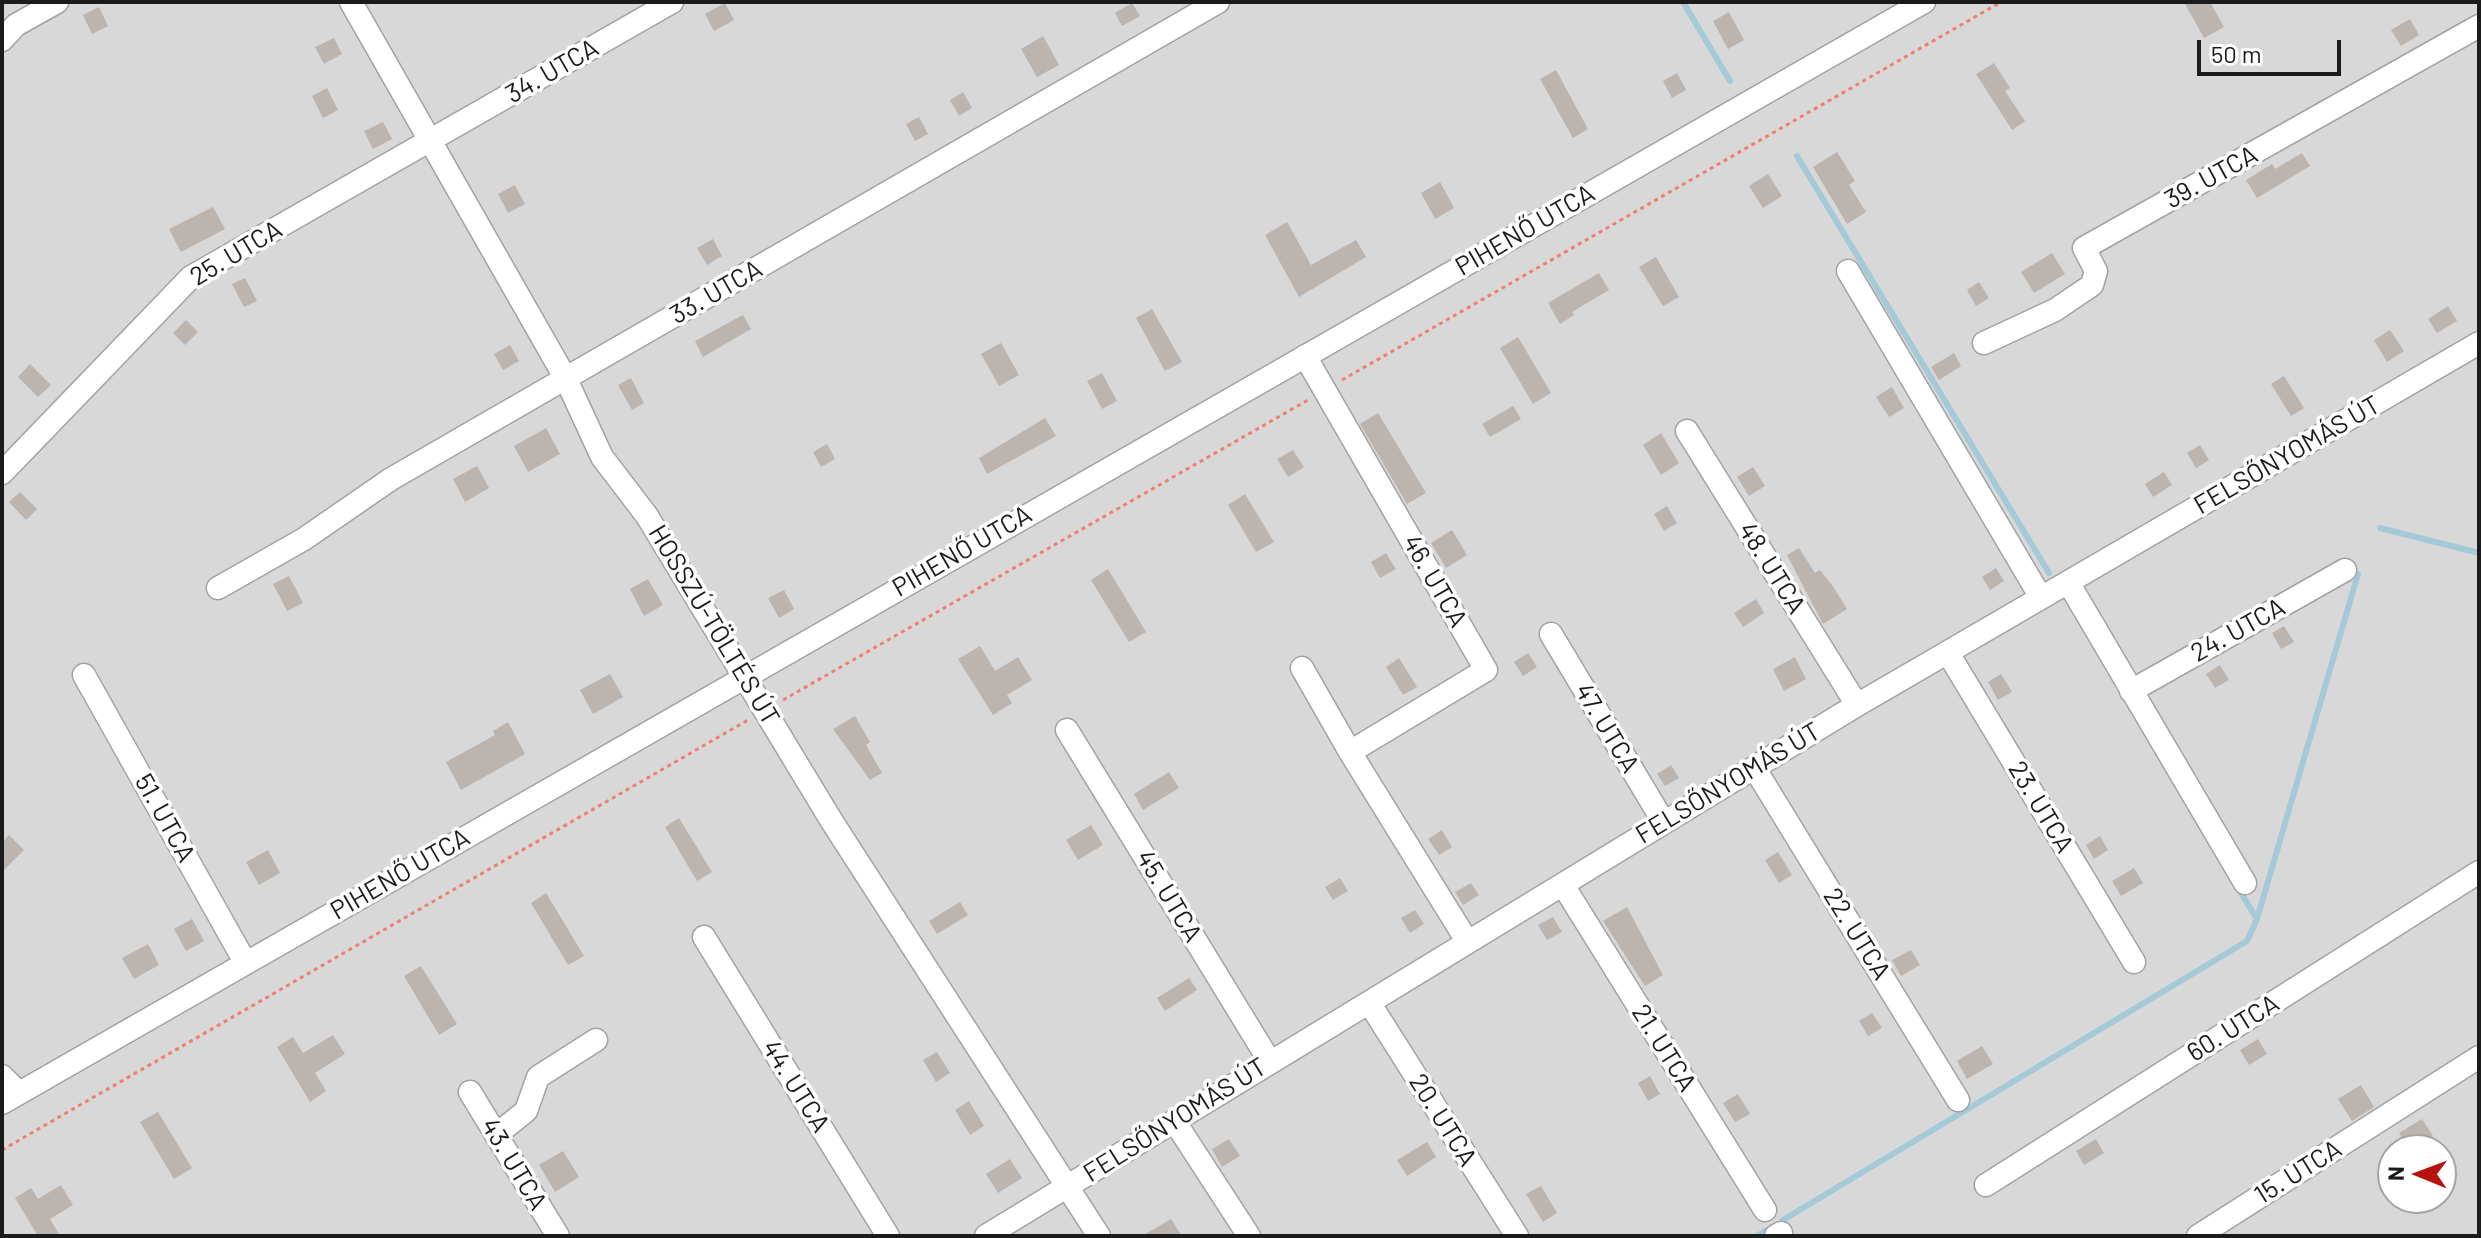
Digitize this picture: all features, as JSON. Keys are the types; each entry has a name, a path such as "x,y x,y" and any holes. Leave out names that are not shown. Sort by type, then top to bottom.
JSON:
{"street":[{"path":"2,40 16,25 57,2"},
{"name":"HOSSZÚ-TÖLTÉS ÚT","path":"351,2 432,139 566,379 602,457 647,516 831,820 1099,1236"},
{"name":"34. UTCA","path":"432,139 672,2"},
{"name":"33. UTCA","path":"218,588 304,539 391,479 1218,2"},
{"name":"PIHENŐ UTCA","path":"11,1098 743,675 1924,2"},
{"name":"39. UTCA","path":"1984,343 2055,310 2092,285 2096,271 2084,248 2479,26"},
{"name":"25. UTCA","path":"2,473 191,277 432,139"},
{"path":"1848,271 2040,596"},
{"name":"FELSŐNYOMÁS ÚT","path":"986,1236 1370,1004 1663,821 1755,769 2040,596 2479,343"},
{"name":"46. UTCA","path":"1305,356 1486,670 1350,752"},
{"name":"48. UTCA","path":"1687,431 1857,705"},
{"name":"24. UTCA","path":"2131,691 2345,570"},
{"path":"2068,582 2245,883"},
{"name":"47. UTCA","path":"1551,634 1663,821"},
{"name":"23. UTCA","path":"1948,653 2134,962"},
{"path":"1302,668 1467,941"},
{"name":"51. UTCA","path":"84,675 245,962"},
{"name":"45. UTCA","path":"1067,730 1270,1062"},
{"name":"22. UTCA","path":"1755,769 1958,1100"},
{"name":"60. UTCA","path":"1986,1185 2479,872"},
{"name":"21. UTCA","path":"1563,885 1765,1210"},
{"name":"44. UTCA","path":"704,937 888,1236"},
{"name":"20. UTCA","path":"1370,1004 1517,1236"},
{"path":"496,1135 526,1111 538,1077 596,1040"},
{"name":"15. UTCA","path":"2198,1236 2479,1057"},
{"path":"2,1076 11,1098"},
{"name":"43. UTCA","path":"470,1092 558,1236"},
{"path":"1175,1122 1249,1236"}],"path":[{"path":"2,1150 2001,2"}],"shaded area":[{"path":"2,2 2479,2 2479,1236 2,1236"}],"building":[{"path":"2184,2 2210,2 2224,27 2204,38"},
{"path":"725,3 734,20 714,31 705,14"},
{"path":"1132,3 1140,16 1122,26 1115,13"},
{"path":"99,7 108,26 92,34 83,15"},
{"path":"1729,12 1744,40 1728,49 1713,21"},
{"path":"2410,19 2419,35 2401,46 2391,30"},
{"path":"1043,36 1059,65 1037,77 1021,49"},
{"path":"334,38 342,54 324,64 315,47"},
{"path":"1994,63 2010,88 2005,91 2025,121 2012,130 1976,74"},
{"path":"1556,70 1588,129 1573,138 1540,79"},
{"path":"1677,73 1686,90 1672,98 1663,81"},
{"path":"327,88 338,110 323,118 312,96"},
{"path":"963,92 972,108 959,116 950,100"},
{"path":"919,117 928,134 915,141 906,124"},
{"path":"383,122 392,139 373,149 364,131"},
{"path":"1837,152 1855,181 1849,185 1866,212 1847,224 1813,167"},
{"path":"2302,153 2310,166 2257,198 2246,180 2272,164 2275,169"},
{"path":"1768,174 1782,196 1763,208 1749,186"},
{"path":"1440,182 1454,208 1435,219 1421,193"},
{"path":"515,185 525,204 508,213 498,194"},
{"path":"213,207 225,229 181,252 169,229"},
{"path":"1287,222 1311,265 1356,240 1366,257 1299,297 1265,235"},
{"path":"713,239 722,256 707,265 697,248"},
{"path":"2052,253 2065,274 2034,293 2021,272"},
{"path":"1656,257 1679,297 1663,306 1639,267"},
{"path":"1599,273 1609,290 1572,312 1574,315 1560,324 1548,303"},
{"path":"245,278 257,301 244,307 232,284"},
{"path":"1979,282 1989,298 1976,306 1967,290"},
{"path":"2448,306 2457,321 2437,333 2428,319"},
{"path":"1152,309 1182,362 1165,371 1136,318"},
{"path":"743,315 751,329 703,357 695,341"},
{"path":"186,320 198,332 185,345 173,333"},
{"path":"2390,330 2404,351 2387,362 2374,340"},
{"path":"1518,337 1551,393 1533,404 1500,348"},
{"path":"1001,343 1019,375 999,386 981,354"},
{"path":"510,345 519,361 503,370 494,354"},
{"path":"1954,353 1961,366 1939,380 1931,367"},
{"path":"30,364 51,385 38,397 18,377"},
{"path":"1102,373 1117,401 1102,409 1087,381"},
{"path":"2284,376 2304,408 2291,416 2271,384"},
{"path":"631,378 644,403 632,410 618,385"},
{"path":"1892,387 1904,408 1889,417 1876,397"},
{"path":"1513,406 1521,419 1490,437 1482,424"},
{"path":"1378,413 1426,493 1407,504 1360,424"},
{"path":"1045,418 1056,436 987,474 979,458"},
{"path":"546,428 560,454 528,472 514,446"},
{"path":"1661,433 1679,463 1661,475 1643,445"},
{"path":"827,444 835,459 821,467 813,452"},
{"path":"2200,445 2209,460 2196,468 2187,453"},
{"path":"1293,450 1304,467 1288,477 1277,459"},
{"path":"477,466 489,488 465,502 453,479"},
{"path":"1753,467 1765,486 1749,496 1737,477"},
{"path":"2164,472 2172,485 2153,497 2145,484"},
{"path":"20,492 37,509 26,520 9,502"},
{"path":"1245,494 1274,542 1256,552 1228,505"},
{"path":"1667,506 1677,523 1664,531 1654,514"},
{"path":"1452,530 1467,555 1446,568 1431,543"},
{"path":"1799,548 1815,573 1820,570 1832,585 1847,609 1823,624 1787,555"},
{"path":"1386,553 1396,569 1380,578 1371,562"},
{"path":"1996,568 2004,581 1990,590 1982,577"},
{"path":"1108,569 1146,632 1129,642 1091,580"},
{"path":"289,576 303,603 287,611 273,584"},
{"path":"648,579 663,605 644,616 630,589"},
{"path":"784,590 794,609 779,618 768,598"},
{"path":"1756,599 1764,613 1743,627 1734,613"},
{"path":"2284,626 2294,642 2281,649 2272,633"},
{"path":"980,646 995,671 1018,657 1032,680 1007,695 1012,703 993,715 958,659"},
{"path":"1528,653 1537,667 1523,676 1514,662"},
{"path":"1795,657 1806,679 1784,691 1773,669"},
{"path":"1399,658 1417,687 1403,695 1386,667"},
{"path":"2220,665 2229,680 2215,688 2206,674"},
{"path":"610,674 623,697 593,714 580,690"},
{"path":"2001,674 2012,692 1998,700 1988,682"},
{"path":"855,716 870,742 866,745 882,773 870,780 833,729"},
{"path":"508,722 525,754 461,790 446,762 495,735 493,731"},
{"path":"1671,765 1679,778 1665,786 1657,774"},
{"path":"1169,772 1179,788 1143,810 1134,794"},
{"path":"679,818 712,872 697,881 665,827"},
{"path":"1091,825 1103,845 1078,860 1066,840"},
{"path":"1442,830 1452,847 1439,855 1428,839"},
{"path":"9,835 24,850 2,872 2,843"},
{"path":"2100,836 2108,850 2094,859 2086,845"},
{"path":"268,850 280,873 259,885 246,862"},
{"path":"1778,852 1792,875 1779,883 1765,860"},
{"path":"2134,868 2143,883 2121,896 2112,881"},
{"path":"1340,878 1348,891 1333,900 1325,887"},
{"path":"1471,883 1479,895 1463,905 1455,892"},
{"path":"546,893 584,956 568,965 531,903"},
{"path":"960,902 968,915 937,934 929,921"},
{"path":"1627,907 1663,975 1645,986 1603,921"},
{"path":"1415,910 1424,924 1410,933 1401,918"},
{"path":"1553,917 1562,932 1547,940 1538,925"},
{"path":"192,919 204,941 186,951 174,929"},
{"path":"148,944 159,965 134,979 122,958"},
{"path":"1911,950 1920,965 1901,976 1892,960"},
{"path":"421,966 457,1024 439,1035 404,976"},
{"path":"1189,978 1197,990 1165,1011 1157,998"},
{"path":"1872,1013 1882,1028 1868,1036 1859,1021"},
{"path":"333,1035 345,1054 315,1073 326,1091 310,1102 277,1047 293,1037 303,1053"},
{"path":"2258,1039 2267,1054 2249,1065 2240,1050"},
{"path":"1982,1046 1993,1064 1967,1079 1957,1061"},
{"path":"937,1052 950,1073 936,1082 923,1060"},
{"path":"1650,1076 1660,1094 1648,1101 1638,1083"},
{"path":"2361,1085 2374,1107 2352,1121 2338,1099"},
{"path":"1738,1094 1750,1114 1735,1122 1723,1103"},
{"path":"969,1101 984,1126 970,1135 955,1110"},
{"path":"158,1112 192,1168 174,1179 140,1122"},
{"path":"2422,1119 2432,1134 2400,1134"},
{"path":"1229,1139 1240,1156 1222,1167 1212,1149"},
{"path":"2096,1139 2104,1153 2084,1165 2076,1151"},
{"path":"1427,1142 1436,1157 1407,1176 1397,1160"},
{"path":"563,1151 579,1177 555,1192 539,1165"},
{"path":"1010,1159 1022,1178 998,1193 986,1174"},
{"path":"61,1185 73,1205 50,1219 60,1236 38,1236 15,1198 31,1188 38,1199"},
{"path":"1541,1186 1557,1213 1543,1222 1526,1194"},
{"path":"1171,1219 1182,1236 1142,1236"}],"waterway":[{"path":"1683,2 1730,81"},
{"path":"1797,156 2049,573"},
{"path":"2380,528 2479,553"},
{"path":"1783,1220 2247,941 2257,919 2358,574"},
{"path":"2238,888 2257,919"},
{"path":"1757,1236 1772,1227"}]}
